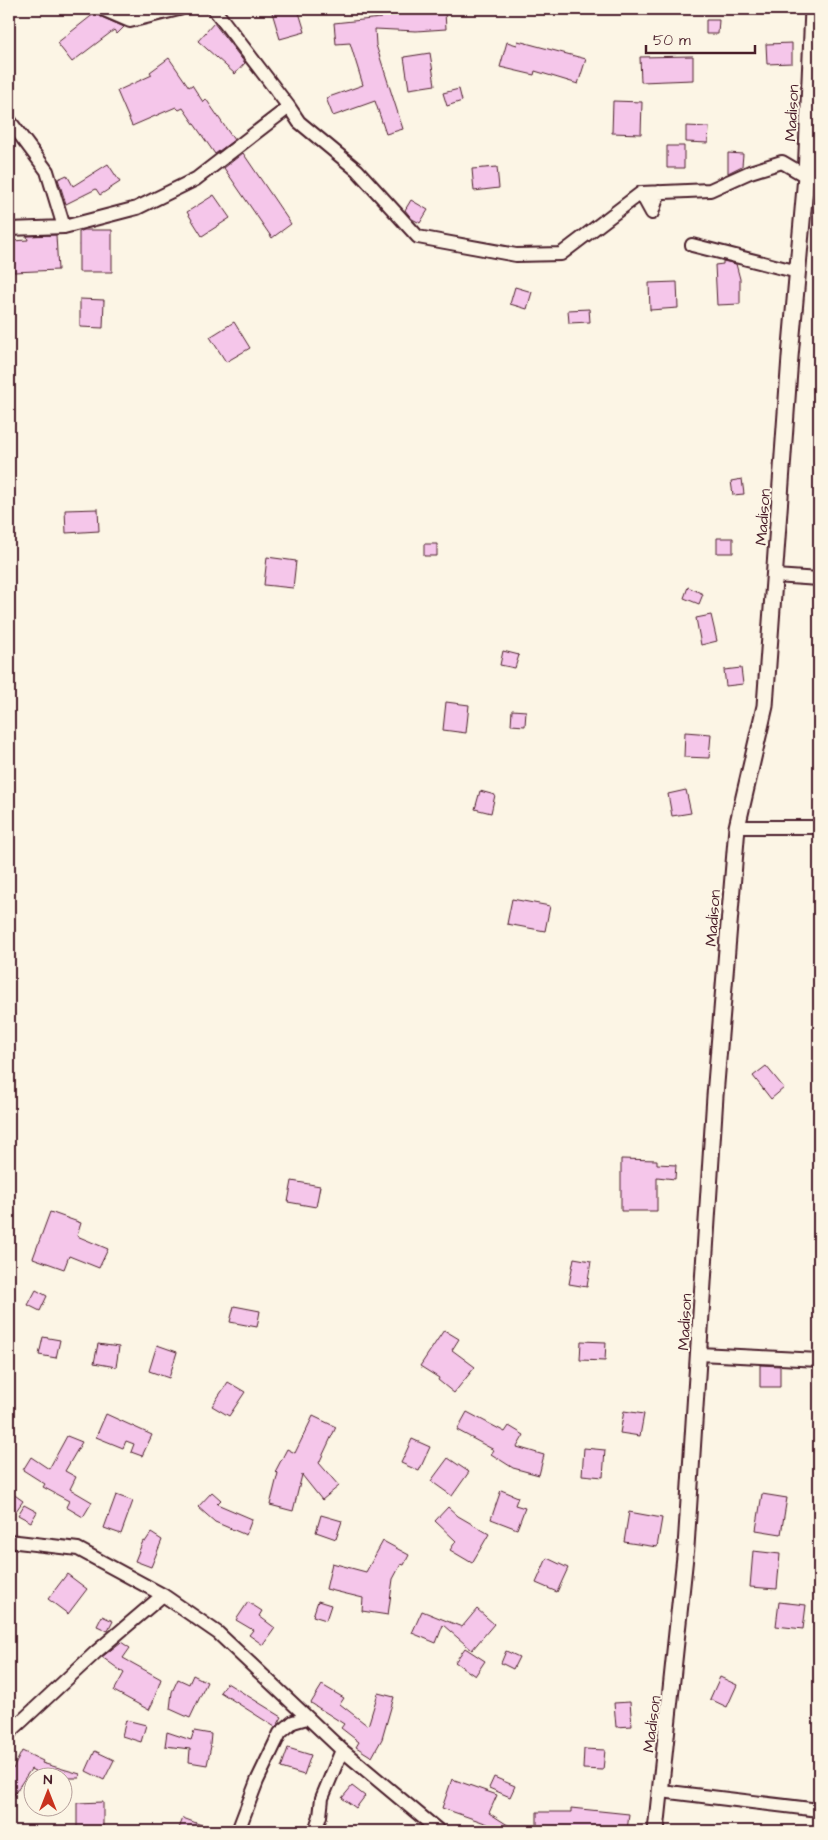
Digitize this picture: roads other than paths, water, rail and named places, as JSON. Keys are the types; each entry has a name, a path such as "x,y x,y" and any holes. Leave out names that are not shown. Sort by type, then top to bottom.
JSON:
{"street":[{"path":"102,9 130,21 178,9"},
{"path":"214,9 289,107 298,122 357,170 418,237 516,255 561,254 641,193 710,190 750,172 782,162 806,176"},
{"name":"Madison","path":"656,1831 686,1547 715,1096 737,827 765,706 806,176 813,9"},
{"path":"9,228 64,227 137,208 196,179 289,107"},
{"path":"9,120 47,171 64,227"},
{"path":"641,193 652,213 659,192"},
{"path":"692,245 798,272"},
{"path":"775,576 819,579"},
{"path":"737,827 819,827"},
{"path":"699,1354 819,1360"},
{"path":"9,1540 78,1549 163,1595 218,1633 342,1750 440,1831"},
{"path":"9,1734 96,1652 163,1595"},
{"path":"238,1831 257,1781 280,1733 294,1722 307,1718"},
{"path":"315,1831 320,1816 322,1798 342,1750"},
{"path":"661,1791 819,1810"}]}
